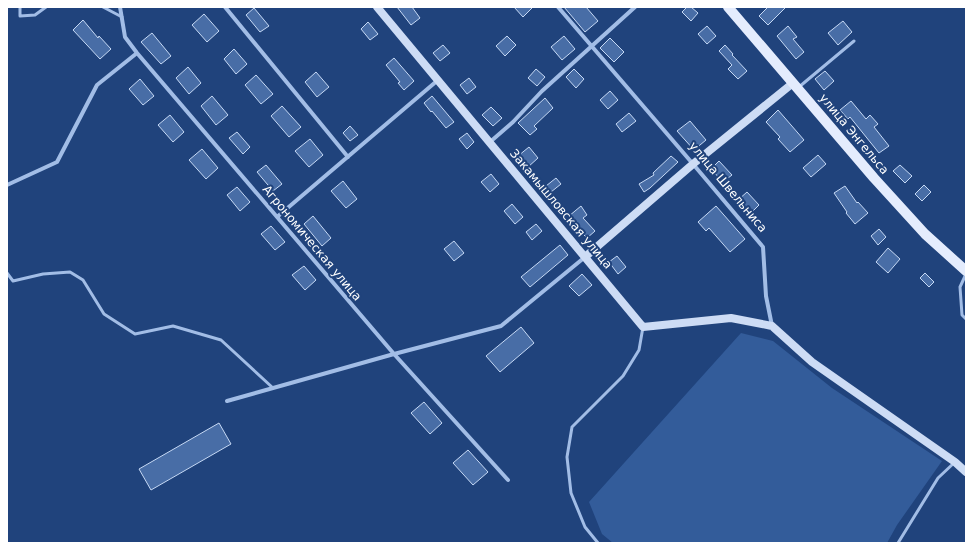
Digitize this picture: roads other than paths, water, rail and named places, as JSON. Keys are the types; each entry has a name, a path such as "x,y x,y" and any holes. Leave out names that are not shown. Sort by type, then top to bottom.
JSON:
{"main road":[{"name":"улица Энгельса","path":"728,7 874,178 920,229 966,271"}],"street":[{"name":"Агрономическая улица","path":"120,7 125,37 137,53 394,354 508,480"},
{"path":"225,7 348,157"},
{"name":"Закамышловская улица","path":"377,7 643,327"},
{"name":"улица Швельниса","path":"558,7 763,247 766,296 772,326"},
{"path":"490,142 513,122 542,91 635,7"},
{"path":"7,185 57,162 97,84 137,53"},
{"path":"277,217 438,80"},
{"path":"227,401 394,354 501,326 585,257 693,164 795,85"},
{"path":"643,327 731,318 772,326 812,362 955,462 966,472"}],"lane":[{"path":"20,7 20,16 35,15 46,7"},
{"path":"103,7 122,16"},
{"path":"795,85 854,40"},
{"path":"7,273 13,281 43,274 70,272 83,280 104,314 135,334 173,326 221,340 273,388"},
{"path":"966,274 960,287 962,315 966,319"},
{"path":"598,543 586,527 572,493 567,457 572,427 623,376 639,350 643,327"},
{"path":"898,543 938,478 955,462"}]}
